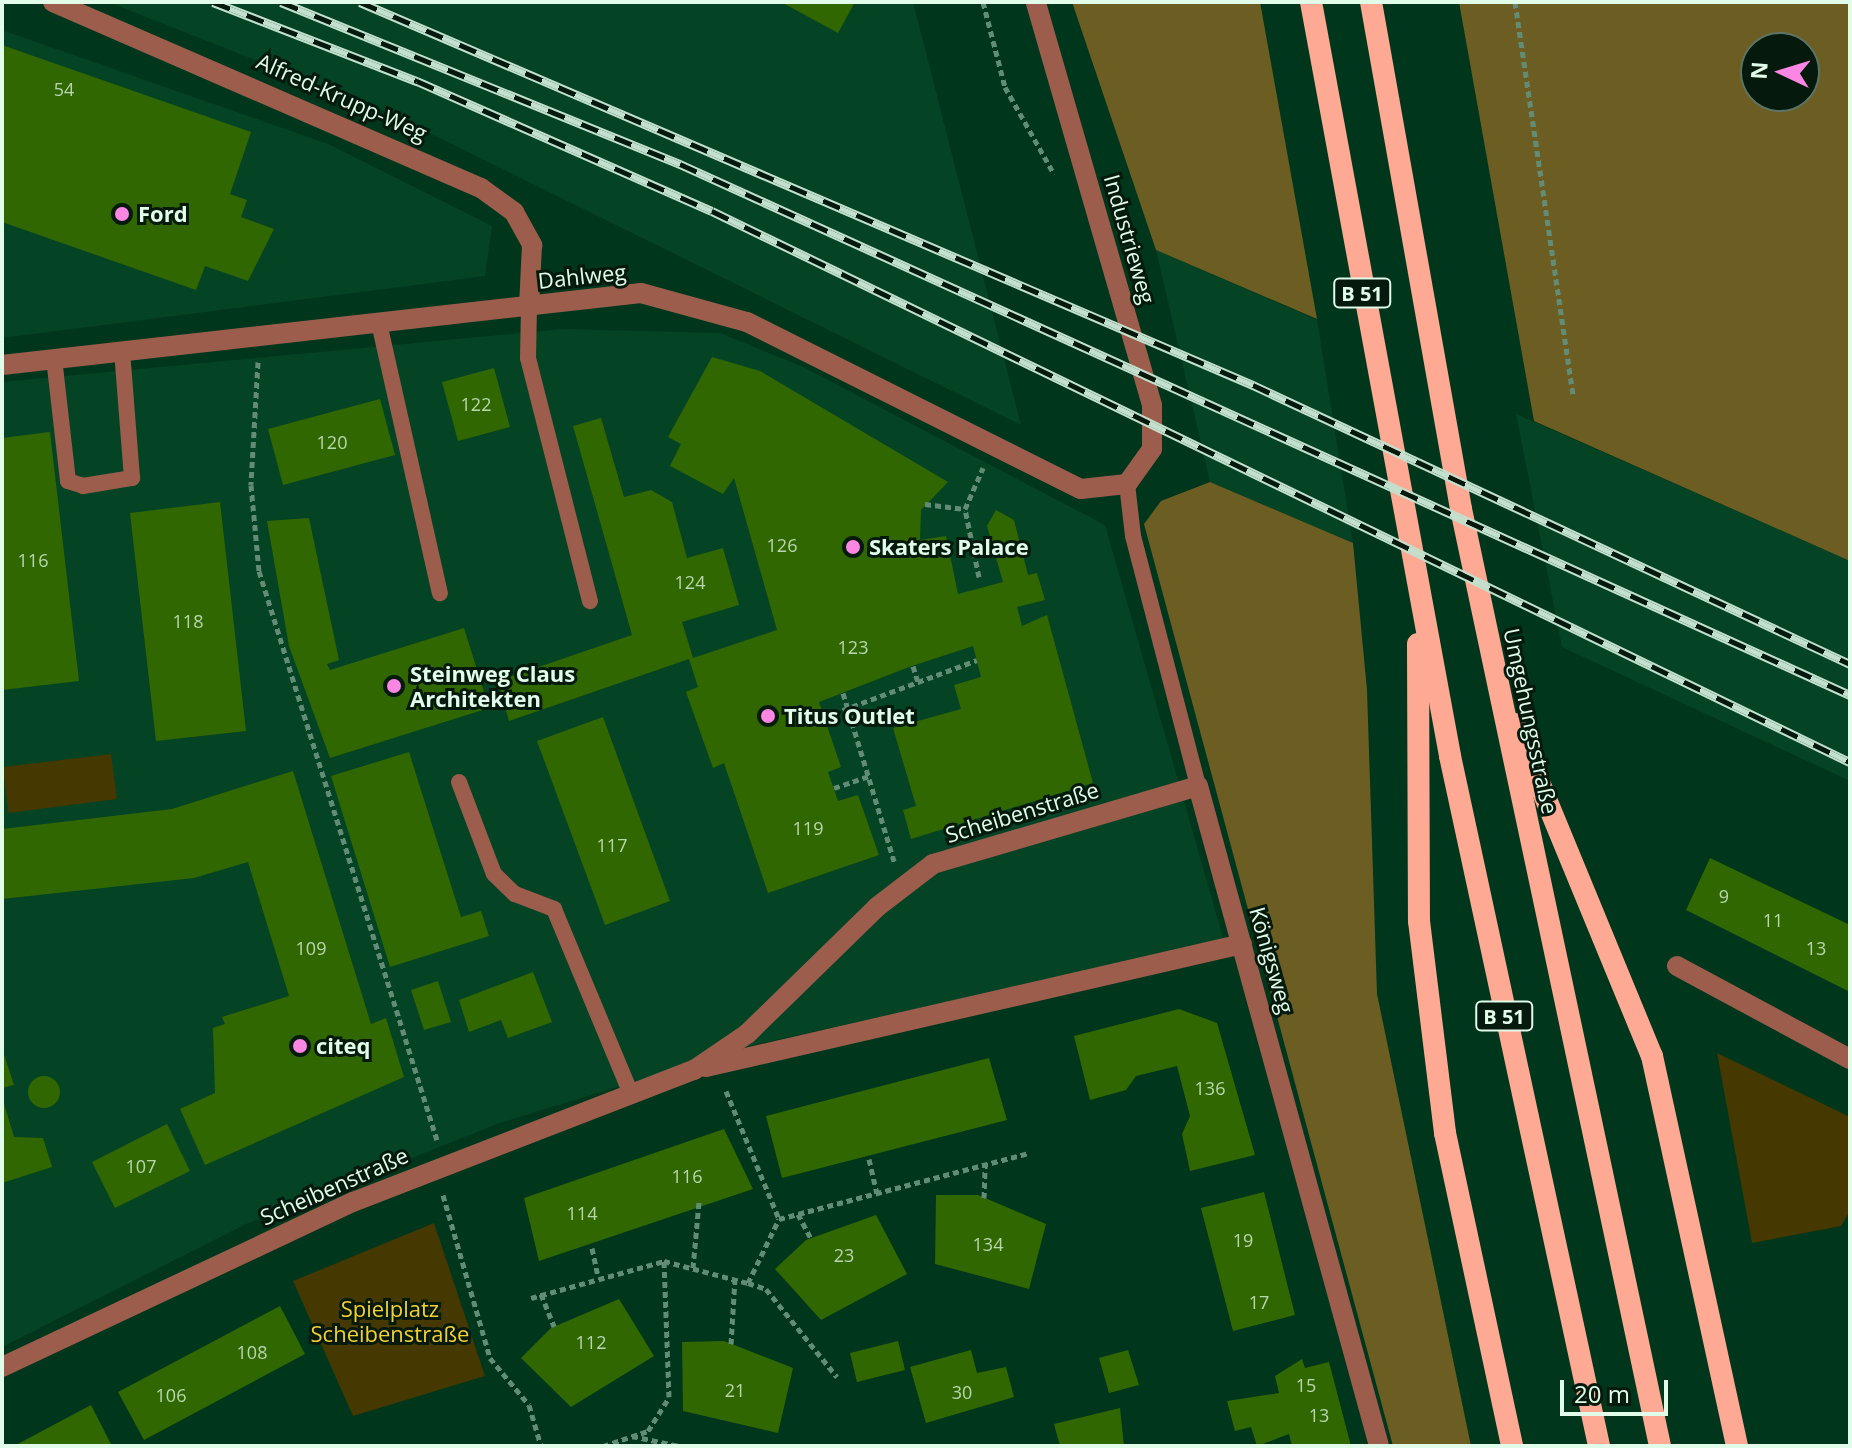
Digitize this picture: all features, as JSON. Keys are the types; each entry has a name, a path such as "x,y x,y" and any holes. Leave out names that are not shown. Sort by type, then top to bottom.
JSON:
{"highway":[{"name":"B 51","path":"1311,2 1418,584 1599,1446"},
{"name":"Umgehungsstraße","path":"1371,2 1495,676 1660,1446"},
{"path":"1418,584 1419,921 1445,1133 1512,1446"},
{"path":"1495,676 1652,1056 1737,1446"}],"street":[{"name":"Alfred-Krupp-Weg","path":"53,2 481,188 514,212 532,245 529,306"},
{"name":"Industrieweg","path":"1036,2 1152,405 1152,449 1127,484"},
{"name":"Dahlweg","path":"2,365 641,293 695,303 1081,489 1127,484"},
{"name":"Scheibenstraße","path":"694,1070 747,1034 904,886 933,864 990,842 1198,786"},
{"name":"Königsweg","path":"1198,786 1379,1446"},
{"name":"Scheibenstraße","path":"2,1367 440,1166 694,1070 1242,944"},
{"path":"1677,966 1850,1059"}],"lane":[{"path":"529,306 528,358 590,601"},
{"path":"379,323 440,593"},
{"path":"54,358 68,481 83,486 132,478 122,351"},
{"name":"Königsweg","path":"1127,484 1133,536 1198,786"},
{"path":"459,782 494,874 515,894 554,909 631,1094"}],"path":[{"path":"983,2 1005,87 1063,190"},
{"path":"1515,2 1573,397"},
{"path":"255,336 261,387 251,485 259,571 440,1166 490,1358 529,1405 541,1446"},
{"path":"979,577 965,509 993,445"},
{"path":"925,504 965,509"},
{"path":"824,717 977,660"},
{"path":"913,666 918,682"},
{"path":"843,693 904,886"},
{"path":"834,788 868,776"},
{"path":"715,1065 779,1219 748,1283"},
{"path":"779,1219 1029,1153"},
{"path":"869,1159 877,1193"},
{"path":"984,1198 985,1165"},
{"path":"693,1268 699,1202"},
{"path":"798,1214 811,1238"},
{"path":"592,1248 598,1276"},
{"path":"604,1446 648,1431 669,1397 664,1261"},
{"path":"531,1298 598,1276 664,1261 693,1268 766,1289 837,1377"},
{"path":"731,1344 735,1279"},
{"path":"541,1294 554,1326"},
{"path":"631,1436 679,1446"}],"shaded area":[{"path":"108,2 913,2 1021,425 387,112"},
{"path":"1072,2 1260,2 1317,319 1156,250"},
{"path":"1459,2 1850,2 1850,561 1534,421"},
{"path":"2,30 328,144 492,226 485,276 2,338"},
{"path":"1156,250 1317,320 1353,543 1210,482"},
{"path":"563,329 720,333 803,367 1105,525 1224,941 757,1044 497,1124 246,1224 2,1347 2,382"},
{"path":"1516,414 1850,561 1850,781 1562,647"},
{"path":"1210,482 1353,543 1367,690 1377,994 1471,1446 1393,1446 1144,524 1161,501"}],"green space":[{"path":"111,754 117,799 8,813 3,767"},
{"path":"1717,1053 1850,1117 1850,1211 1841,1226 1752,1243"},
{"name":"Spielplatz Scheibenstraße","path":"434,1223 485,1376 353,1416 293,1281"}],"building":[{"path":"781,2 855,2 838,33"},
{"path":"2,45 251,132 230,194 247,200 241,217 274,229 248,281 205,266 196,290 2,222"},
{"path":"712,357 760,371 948,482 921,510 920,540 946,536 958,594 1003,582 987,526 996,510 1014,520 1028,575 1037,573 1045,600 1017,607 1022,626 1047,615 1093,783 911,839 903,810 916,806 893,728 961,709 954,685 981,677 973,646 909,667 819,702 841,767 828,772 838,801 858,795 879,855 768,893 724,763 713,768 686,692 698,687 689,659 509,721 498,681 632,635 573,426 601,418 624,497 651,490 672,502 687,558 723,548 739,605 682,622 693,658 777,630 734,478 723,494 670,466 681,444 668,437"},
{"path":"494,368 510,427 458,441 442,382"},
{"path":"380,399 395,455 283,485 268,429"},
{"path":"50,432 79,681 2,690 2,438"},
{"path":"220,502 246,731 156,741 130,513"},
{"name":"Steinweg Claus Architekten","path":"309,518 339,660 327,664 330,670 464,628 489,708 330,758 289,646 267,521"},
{"path":"603,717 670,901 605,925 537,741"},
{"path":"409,752 461,917 481,911 489,936 390,967 331,776"},
{"path":"293,771 371,1024 386,1018 404,1077 205,1165 180,1109 215,1093 213,1028 225,1024 222,1017 289,996 248,862 194,878 2,899 2,829 172,809"},
{"path":"1710,858 1850,925 1850,992 1686,910"},
{"path":"533,972 552,1022 508,1038 501,1020 469,1032 459,1000"},
{"path":"438,981 451,1022 424,1030 411,990"},
{"path":"1179,1009 1217,1023 1255,1155 1190,1171 1182,1134 1190,1116 1177,1066 1136,1076 1126,1090 1090,1100 1074,1036"},
{"path":"2,1048 14,1085 2,1088"},
{"path":"989,1058 1007,1120 782,1178 766,1116"},
{"path":"44,1076 56,1080 60,1092 56,1104 44,1108 32,1104 28,1092 32,1080"},
{"path":"2,1097 14,1137 43,1138 52,1167 2,1183"},
{"path":"167,1124 190,1171 115,1208 92,1162"},
{"path":"724,1129 753,1189 539,1261 524,1198"},
{"path":"1264,1192 1295,1315 1233,1331 1201,1208"},
{"path":"936,1195 978,1195 1046,1224 1029,1289 935,1264"},
{"path":"876,1215 907,1274 821,1320 775,1269 806,1240"},
{"path":"619,1299 654,1356 571,1407 521,1358 551,1328"},
{"path":"280,1306 305,1354 144,1440 118,1392"},
{"path":"724,1341 793,1368 778,1433 683,1411 682,1342"},
{"path":"898,1341 905,1370 857,1382 850,1353"},
{"path":"971,1350 977,1373 1006,1367 1014,1397 926,1423 910,1367"},
{"path":"1128,1350 1139,1385 1109,1393 1099,1358"},
{"path":"1302,1359 1305,1368 1329,1362 1351,1446 1292,1446 1289,1434 1257,1446 1251,1427 1235,1431 1227,1401 1279,1393 1275,1376"},
{"path":"91,1405 112,1446 14,1446"},
{"path":"1120,1408 1124,1446 1060,1446 1054,1424"}],"railway":[{"path":"213,2 417,81 712,211 1850,762"},
{"path":"281,2 680,164 1850,695"},
{"path":"360,2 1253,385 1850,664"}],"place":[{"name":"Ford","path":"122,214"},
{"name":"Skaters Palace","path":"853,547"},
{"name":"Steinweg Claus Architekten","path":"394,686"},
{"name":"Titus Outlet","path":"768,716"},
{"name":"citeq","path":"300,1046"}]}
